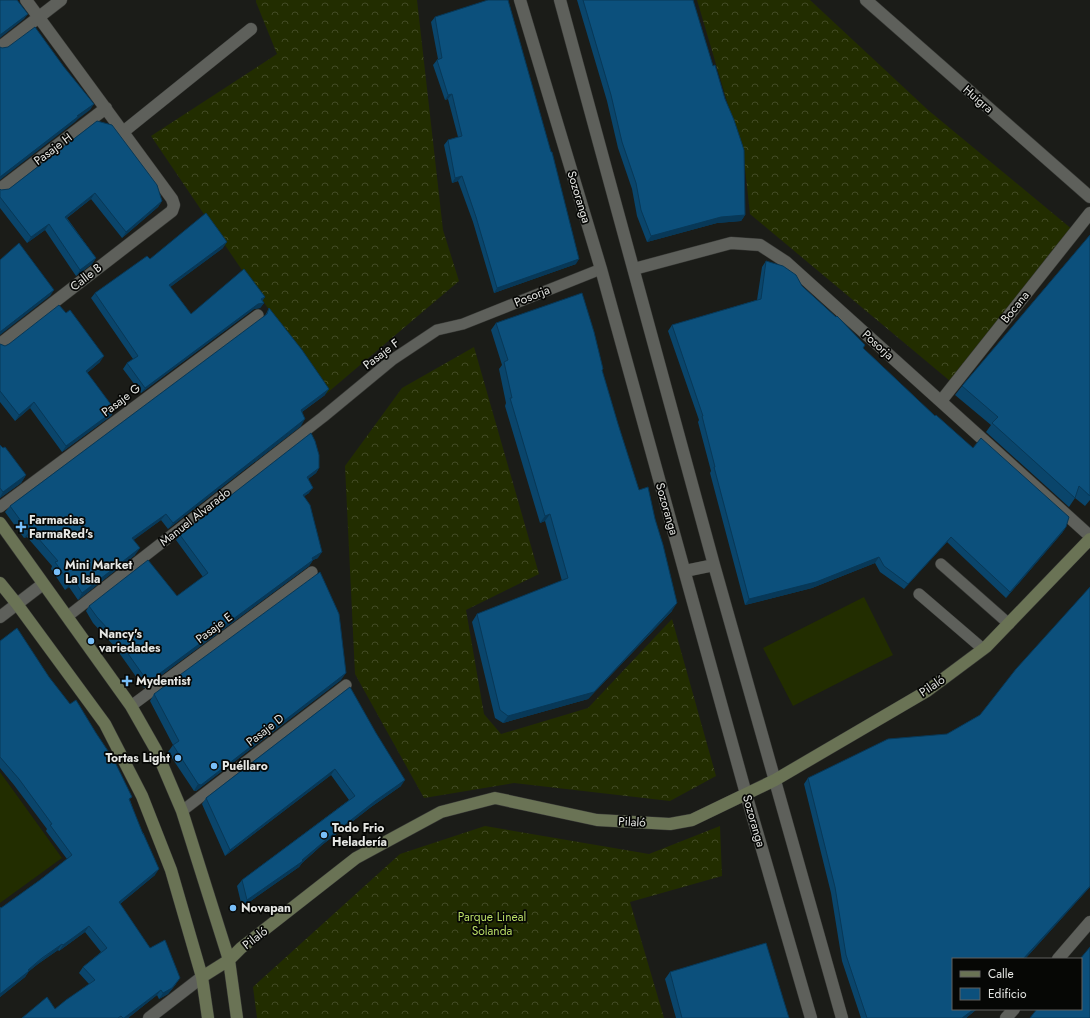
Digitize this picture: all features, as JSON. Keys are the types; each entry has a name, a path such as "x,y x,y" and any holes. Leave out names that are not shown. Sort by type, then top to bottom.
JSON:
{"street":[{"path":"26,0 123,132 251,29"},
{"path":"0,47 61,0"},
{"name":"Sozoranga","path":"520,0 600,268 746,794 812,1018"},
{"path":"560,0 714,565 842,1018"},
{"name":"Huigra","path":"866,0 1090,197"},
{"name":"Pasaje H","path":"0,189 106,108"},
{"name":"Calle B","path":"0,344 172,211 174,205 172,199 123,132"},
{"name":"Bocana","path":"941,401 1090,213"},
{"name":"Posorja","path":"634,269 731,243 760,245 786,262 1090,537"},
{"path":"0,523 131,706 156,750 182,811 229,960 237,1018"},
{"name":"Pilaló","path":"149,1018 202,977 229,960 241,948 356,858 441,812 495,798 597,820 670,824 692,820 775,780 927,691 983,649 1009,624 1090,537"},
{"path":"684,571 714,565"},
{"path":"0,583 105,724 142,796 171,870 202,977 208,1018"},
{"path":"0,616 43,584"},
{"path":"1059,958 1090,922"},
{"path":"1006,1018 1013,1010"}],"lane":[{"name":"Posorja","path":"462,324 600,268"},
{"name":"Pasaje G","path":"0,507 258,315"},
{"name":"Pasaje F","path":"323,417 392,360 437,330 462,324"},
{"name":"Manuel Alvarado","path":"68,616 323,417"},
{"path":"941,564 1009,624"},
{"name":"Pasaje E","path":"131,706 312,572"},
{"path":"919,594 983,649"},
{"name":"Pasaje D","path":"182,811 346,685"}],"green space":[{"path":"256,0 417,0 443,230 459,281 326,394 151,136 277,54"},
{"path":"697,0 810,0 928,110 1073,230 950,381 750,214 744,159"},
{"path":"474,347 539,574 466,610 484,714 501,734 588,708 672,619 716,776 670,801 514,783 424,798 355,674 345,466 402,388"},
{"path":"864,597 893,655 793,706 763,648"},
{"path":"0,772 62,858 0,903"},
{"name":"Parque Lineal Solanda","path":"485,826 649,854 720,826 722,876 630,902 664,1018 257,1018 253,987 400,854"}],"building":[{"path":"0,0 17,0 28,14 0,35"},
{"path":"488,0 508,0 552,152 579,259 497,288 462,176 455,178 448,140 462,136 452,94 448,95 437,60 442,58 435,17"},
{"path":"583,0 693,0 713,66 715,65 725,99 744,150 745,215 721,217 651,236 641,210 636,183 622,142 611,95"},
{"path":"35,27 64,67 94,104 0,177 0,47 8,47"},
{"path":"97,121 112,125 157,185 162,201 126,232 95,193 65,217 96,258 80,270 49,224 31,237 0,197 0,189 9,189"},
{"path":"206,213 227,242 169,285 191,314 244,269 265,297 261,299 264,303 258,304 145,388 127,363 138,356 95,293 147,256 150,259"},
{"path":"1090,235 1090,496 1079,486 1075,498 992,423 998,417 962,386"},
{"path":"19,243 54,290 0,332 0,260"},
{"path":"766,261 783,266 796,275 802,286 836,317 837,316 865,345 863,348 935,416 936,415 973,448 981,438 1069,517 1066,527 1010,592 951,537 908,584 884,566 879,557 816,582 749,599 714,467 703,416 672,325 761,299"},
{"path":"582,293 594,332 602,370 639,490 648,487 677,603 594,692 508,716 500,710 477,614 568,578 550,514 545,516 510,398 512,398 504,362 508,360 496,323"},
{"path":"59,305 66,313 70,310 104,356 86,371 115,410 66,446 34,402 19,415 0,391 0,344 5,346 9,344"},
{"path":"269,308 302,350 329,389 301,410 305,419 173,523 166,514 132,538 140,548 82,593 74,580 70,583 55,562 58,561 31,530 29,532 10,506 267,314"},
{"path":"311,433 319,455 319,468 307,477 313,488 303,495 310,505 322,552 148,682 119,641 89,606 148,560 177,596 208,573 180,535"},
{"path":"0,445 3,448 5,447 26,475 3,492 0,488"},
{"path":"320,572 339,614 346,673 201,785 198,784 173,745 179,741 154,694"},
{"path":"1090,587 1090,886 1024,958 952,958 952,1010 973,1010 962,1018 867,1018 846,955 835,887 808,778 888,739 947,734 980,715 1016,669"},
{"path":"17,628 49,677 70,704 76,700 114,760 132,797 129,799 159,869 119,902 150,948 165,940 180,978 172,988 163,993 161,990 124,1018 121,1016 118,1018 22,1018 47,997 55,1009 95,980 83,967 107,948 89,926 42,958 28,970 29,971 0,994 0,907 1,908 40,880 72,855 50,825 52,824 19,779 0,757 0,641"},
{"path":"350,687 405,780 375,801 327,839 302,860 303,861 247,900 242,880 355,796 335,769 230,850 206,798"},
{"path":"766,943 789,1018 682,1018 670,972"},
{"path":"1090,947 1090,1018 1030,1018 1036,1010 1082,1010 1081,958"}],"place":[{"name":"Farmacias FarmaRed's","path":"21,527"},
{"name":"Mini Market La Isla","path":"57,572"},
{"name":"Nancy's variedades","path":"91,641"},
{"name":"Mydentist","path":"127,681"},
{"name":"Tortas Light","path":"178,758"},
{"name":"Puéllaro","path":"214,766"},
{"name":"Todo Frio Heladería","path":"324,835"},
{"name":"Novapan","path":"233,908"}]}
